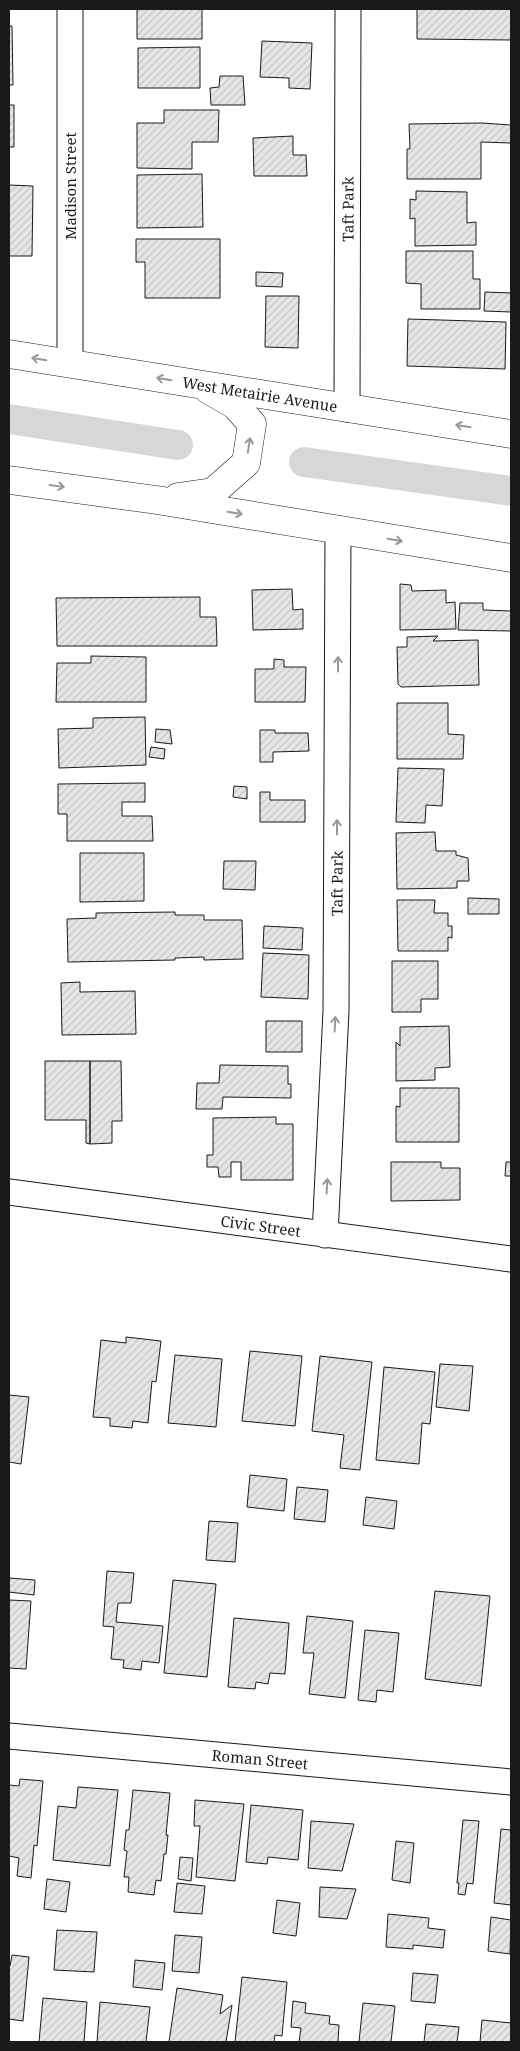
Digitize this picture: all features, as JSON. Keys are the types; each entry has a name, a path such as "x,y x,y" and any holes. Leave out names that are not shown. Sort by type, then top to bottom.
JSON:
{"main road":[{"name":"West Metairie Avenue","path":"9,354 511,434"},
{"path":"157,500 213,492 246,462 252,424 235,406 199,384"},
{"path":"9,480 157,500 511,558"}],"street":[{"name":"Madison Street","path":"70,9 70,364"},
{"name":"Taft Park","path":"347,409 348,9"},
{"name":"Taft Park","path":"325,1235 336,1011 338,531"},
{"name":"Civic Street","path":"9,1192 511,1259"},
{"name":"Roman Street","path":"9,1736 511,1782"}],"building":[{"path":"137,9 202,9 202,39 137,39"},
{"path":"417,9 511,9 511,40 417,39"},
{"path":"9,26 12,26 13,85 9,85"},
{"path":"262,41 312,43 310,89 289,88 289,78 260,77"},
{"path":"200,47 200,88 138,88 138,48"},
{"path":"220,76 243,76 245,105 211,105 210,88 219,87"},
{"path":"9,105 14,105 14,147 9,147"},
{"path":"164,110 219,110 218,142 192,142 192,169 137,168 137,123 164,123"},
{"path":"482,123 511,125 511,143 481,142 481,179 407,179 407,149 410,149 409,124"},
{"path":"293,136 293,155 306,155 307,176 254,176 253,138"},
{"path":"202,174 203,227 137,228 137,175"},
{"path":"9,185 33,186 32,256 9,256"},
{"path":"416,191 467,192 467,223 476,222 476,245 415,246 415,218 410,219 410,199 416,200"},
{"path":"136,239 220,239 220,298 145,298 145,262 136,262"},
{"path":"406,251 473,251 473,279 480,279 480,309 421,309 421,284 406,283"},
{"path":"256,272 283,273 282,287 256,286"},
{"path":"485,292 511,293 511,312 484,311"},
{"path":"266,296 299,296 298,348 265,347"},
{"path":"408,319 506,322 505,369 407,366"},
{"path":"400,584 411,585 412,591 446,590 446,603 455,602 456,629 400,630"},
{"path":"292,589 293,610 303,609 303,629 253,630 252,590"},
{"path":"200,597 200,617 216,617 217,646 57,646 56,598"},
{"path":"460,603 483,603 483,610 511,611 511,631 458,630"},
{"path":"438,636 433,641 478,640 479,685 401,687 398,684 397,647 407,647 407,637"},
{"path":"91,656 146,657 146,702 56,702 57,663 91,663"},
{"path":"274,659 284,660 284,667 306,667 305,702 255,702 255,669 274,669"},
{"path":"397,703 448,703 448,734 464,735 463,759 397,759"},
{"path":"145,717 146,765 59,768 58,729 93,728 93,718"},
{"path":"156,729 170,730 172,744 155,742"},
{"path":"260,730 275,730 275,733 308,733 309,751 273,752 273,762 260,762"},
{"path":"151,747 165,749 164,759 149,757"},
{"path":"398,768 444,769 442,806 426,805 425,823 396,822"},
{"path":"145,783 145,802 122,802 122,816 152,816 153,841 67,841 67,814 58,814 58,784"},
{"path":"234,786 247,787 247,799 233,797"},
{"path":"260,792 270,792 270,800 305,800 305,822 260,822"},
{"path":"435,832 436,851 456,851 456,855 468,858 469,881 457,881 457,888 397,889 396,833"},
{"path":"80,853 144,853 144,901 80,902"},
{"path":"224,861 256,861 255,890 223,889"},
{"path":"468,898 499,899 499,914 468,914"},
{"path":"397,900 435,900 434,913 448,913 448,926 452,926 452,938 448,937 448,951 398,951"},
{"path":"175,912 175,915 204,915 204,920 242,920 243,959 204,960 204,957 175,958 175,960 68,962 67,919 96,918 96,913"},
{"path":"264,926 303,928 302,950 263,948"},
{"path":"263,953 309,955 308,999 261,997"},
{"path":"392,961 438,961 438,999 421,999 421,1012 392,1012"},
{"path":"80,982 80,992 135,991 136,1034 62,1035 61,983"},
{"path":"266,1021 302,1021 302,1052 266,1052"},
{"path":"449,1026 450,1067 435,1068 435,1080 396,1081 396,1042 400,1046 400,1027"},
{"path":"45,1061 90,1061 90,1144 86,1143 86,1120 45,1120"},
{"path":"90,1061 121,1061 122,1121 112,1121 112,1143 90,1144"},
{"path":"220,1065 288,1066 288,1084 291,1084 291,1098 223,1097 222,1109 196,1109 197,1083 219,1083"},
{"path":"400,1088 459,1088 459,1142 396,1142 396,1106 400,1107"},
{"path":"276,1117 276,1124 293,1124 293,1180 241,1180 241,1162 231,1162 231,1177 219,1177 218,1167 207,1167 207,1155 213,1155 213,1118"},
{"path":"391,1162 441,1162 441,1168 460,1168 460,1200 391,1201"},
{"path":"506,1162 511,1162 511,1176 505,1176"},
{"path":"126,1337 161,1341 156,1382 152,1381 148,1423 133,1421 132,1428 110,1426 110,1418 93,1417 101,1340 126,1343"},
{"path":"250,1351 302,1356 295,1426 242,1421"},
{"path":"175,1355 222,1359 216,1427 168,1423"},
{"path":"320,1356 372,1362 360,1470 340,1468 344,1435 312,1431"},
{"path":"440,1364 473,1366 469,1411 436,1407"},
{"path":"384,1367 435,1372 430,1424 422,1423 419,1464 376,1460"},
{"path":"9,1395 29,1397 21,1464 9,1462"},
{"path":"250,1475 287,1479 284,1511 247,1507"},
{"path":"297,1487 328,1490 325,1522 294,1519"},
{"path":"366,1497 397,1501 394,1529 363,1525"},
{"path":"209,1521 238,1523 235,1562 206,1560"},
{"path":"107,1571 134,1573 131,1603 118,1603 116,1622 163,1626 159,1663 142,1661 141,1670 123,1668 124,1660 111,1659 114,1627 103,1626"},
{"path":"9,1578 35,1580 34,1595 9,1592"},
{"path":"173,1580 216,1584 207,1677 164,1673"},
{"path":"435,1591 490,1596 481,1686 425,1679"},
{"path":"9,1600 31,1601 26,1669 9,1668"},
{"path":"307,1616 353,1621 345,1698 309,1694 314,1653 303,1653"},
{"path":"234,1618 289,1623 285,1674 270,1673 268,1684 256,1682 255,1689 228,1687"},
{"path":"365,1630 399,1633 393,1692 377,1690 376,1702 358,1700"},
{"path":"20,1779 43,1781 37,1846 34,1845 31,1878 17,1876 19,1858 9,1856 9,1785 19,1786"},
{"path":"78,1787 118,1790 110,1866 53,1860 58,1806 76,1808"},
{"path":"133,1790 170,1793 166,1854 164,1854 161,1881 156,1880 154,1895 128,1892 129,1877 124,1877 127,1851 124,1850 126,1830 129,1830"},
{"path":"195,1800 244,1804 235,1881 196,1877 200,1826 194,1826"},
{"path":"251,1805 303,1810 298,1860 268,1857 267,1864 246,1862"},
{"path":"463,1820 479,1821 473,1884 467,1883 465,1895 458,1894 459,1883 457,1883"},
{"path":"311,1821 354,1824 342,1871 308,1868"},
{"path":"501,1829 511,1830 511,1905 494,1903"},
{"path":"396,1841 414,1843 410,1883 392,1880"},
{"path":"180,1857 193,1858 191,1881 178,1879"},
{"path":"47,1879 70,1882 66,1912 44,1909"},
{"path":"177,1883 205,1886 202,1914 174,1912"},
{"path":"320,1887 356,1889 347,1919 319,1917"},
{"path":"277,1900 300,1903 296,1936 273,1933"},
{"path":"388,1914 429,1918 428,1928 445,1930 443,1948 413,1945 413,1949 386,1947"},
{"path":"491,1917 511,1920 510,1954 488,1951"},
{"path":"57,1930 97,1932 94,1972 54,1970"},
{"path":"175,1935 202,1937 199,1973 172,1971"},
{"path":"12,1955 29,1957 23,2021 9,2019 9,1966"},
{"path":"135,1960 165,1963 162,1990 133,1987"},
{"path":"413,1973 438,1975 435,2003 411,2001"},
{"path":"242,1977 287,1982 282,2036 275,2035 274,2042 235,2042"},
{"path":"177,1988 223,1995 220,2014 232,2005 226,2042 169,2042"},
{"path":"43,1998 87,2002 84,2042 39,2042"},
{"path":"293,2001 306,2003 305,2013 330,2016 329,2024 339,2025 338,2042 299,2042 301,2028 291,2027"},
{"path":"100,2002 150,2007 146,2042 97,2042"},
{"path":"363,2003 395,2006 391,2042 359,2042"},
{"path":"482,2020 511,2023 511,2042 480,2042"},
{"path":"426,2024 459,2027 457,2042 424,2042"}],"waterway":[{"path":"9,419 178,445"},
{"path":"304,462 511,491"}]}
